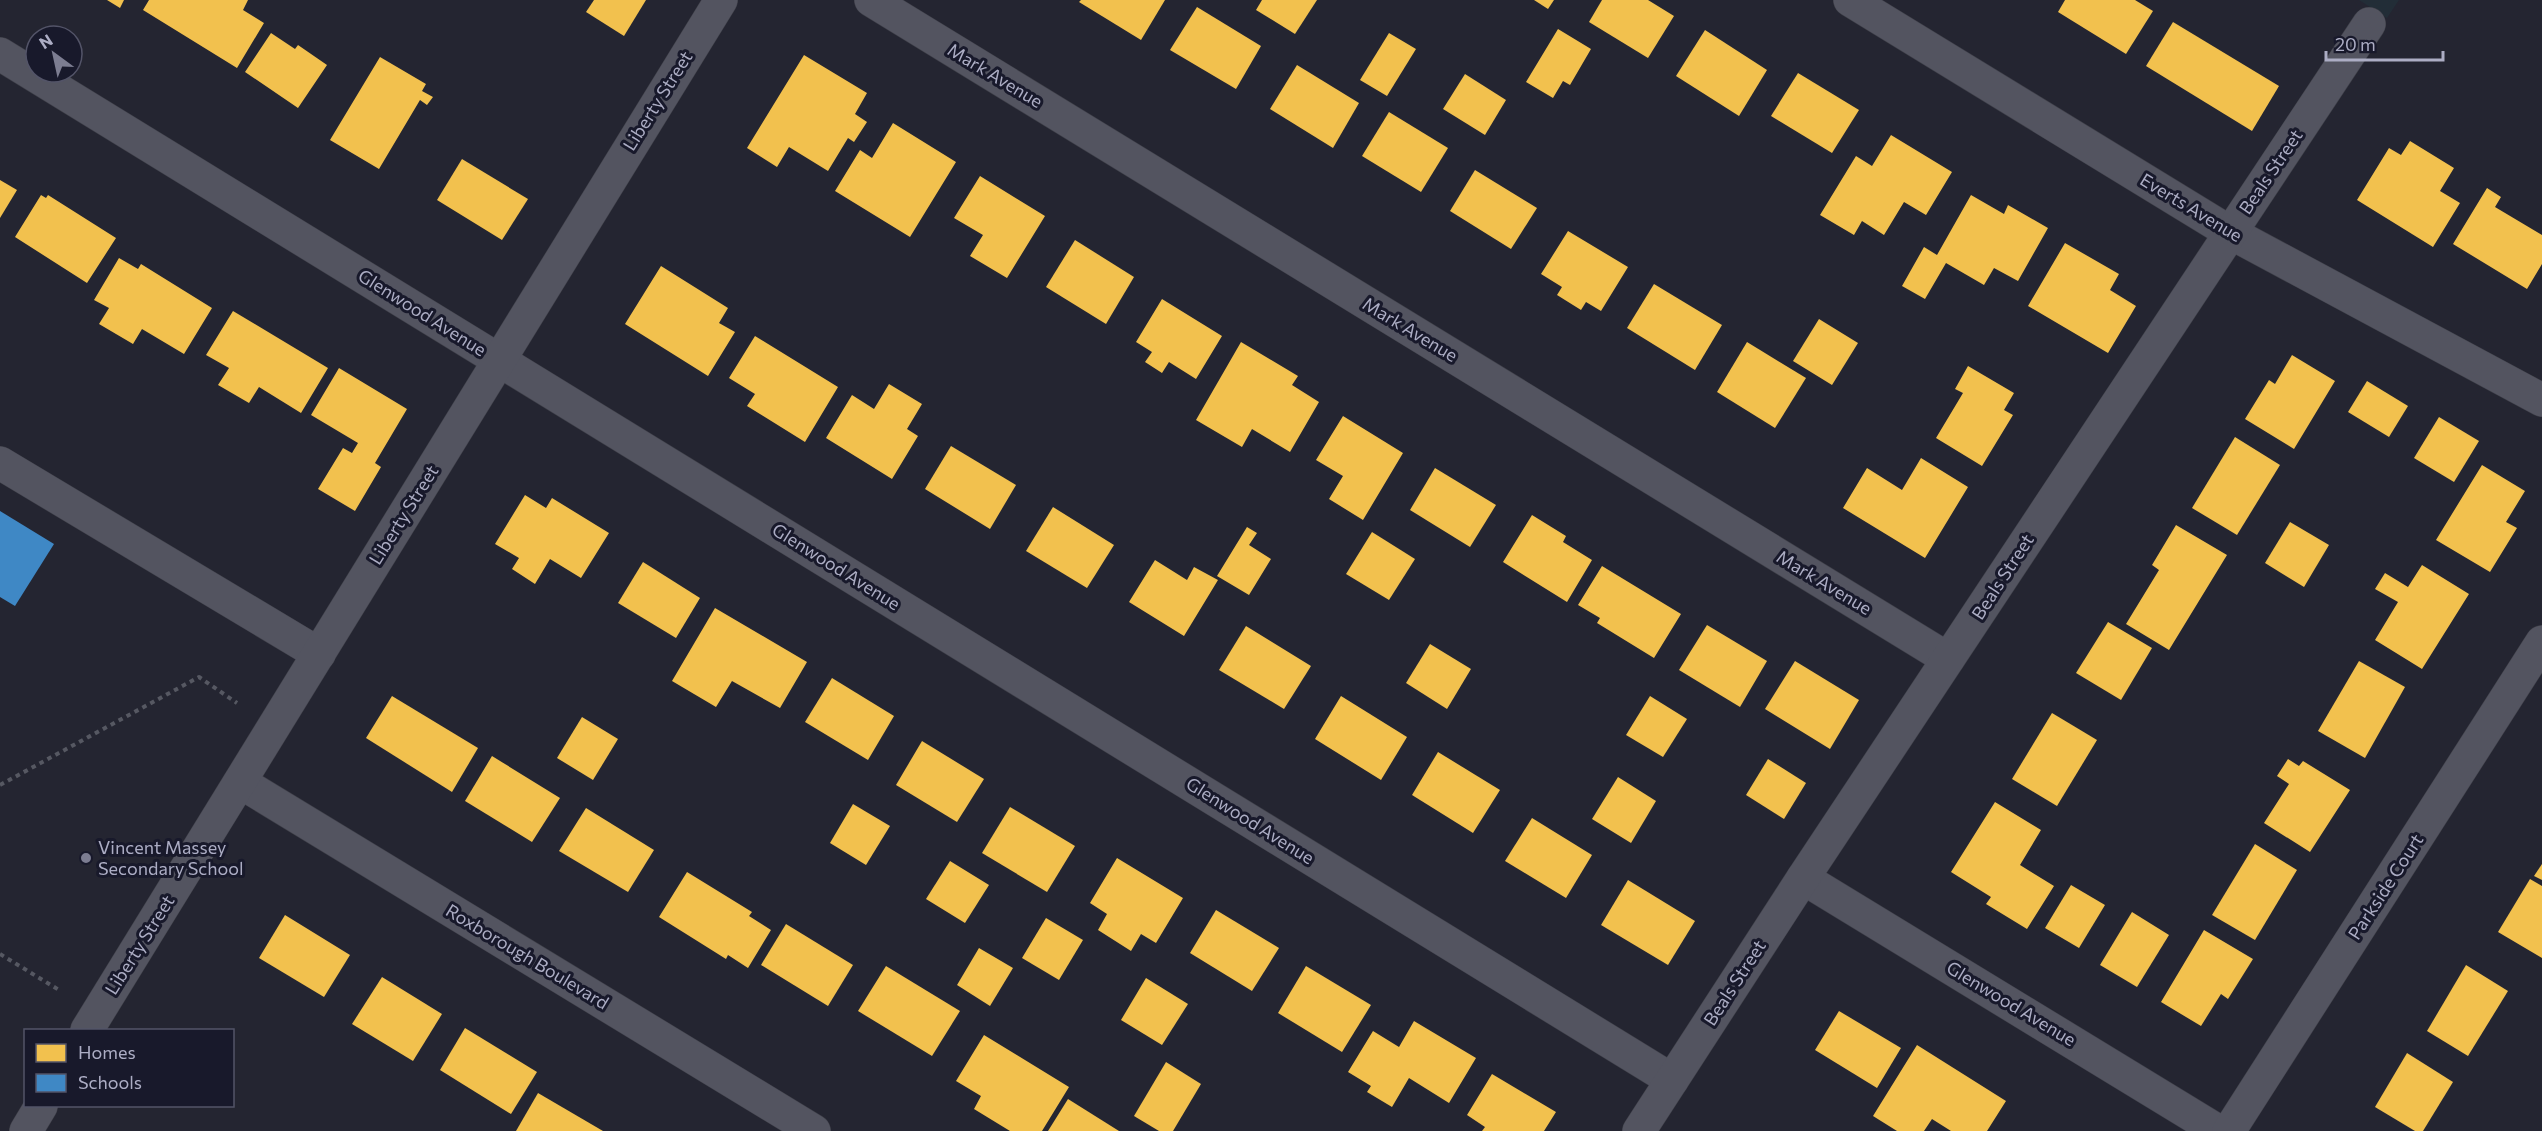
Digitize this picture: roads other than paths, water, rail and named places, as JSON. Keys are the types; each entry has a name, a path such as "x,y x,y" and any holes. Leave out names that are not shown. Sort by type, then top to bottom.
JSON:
{"street":[{"name":"Liberty Street","path":"88,1029 721,0"},
{"name":"Mark Avenue","path":"871,0 1948,659"},
{"name":"Everts Avenue","path":"1850,0 2231,232 2542,400"},
{"name":"Beals Street","path":"1639,1131 1803,878 2369,24"},
{"name":"Glenwood Avenue","path":"0,54 1672,1080"},
{"path":"0,463 319,654"},
{"name":"Parkside Court","path":"2229,1131 2542,642"},
{"name":"Roxborough Boulevard","path":"240,782 814,1131"},
{"name":"Glenwood Avenue","path":"1803,878 2218,1131"},
{"path":"26,1131 40,1107"}],"place":[{"name":"Vincent Massey Secondary School","path":"86,858"}]}
